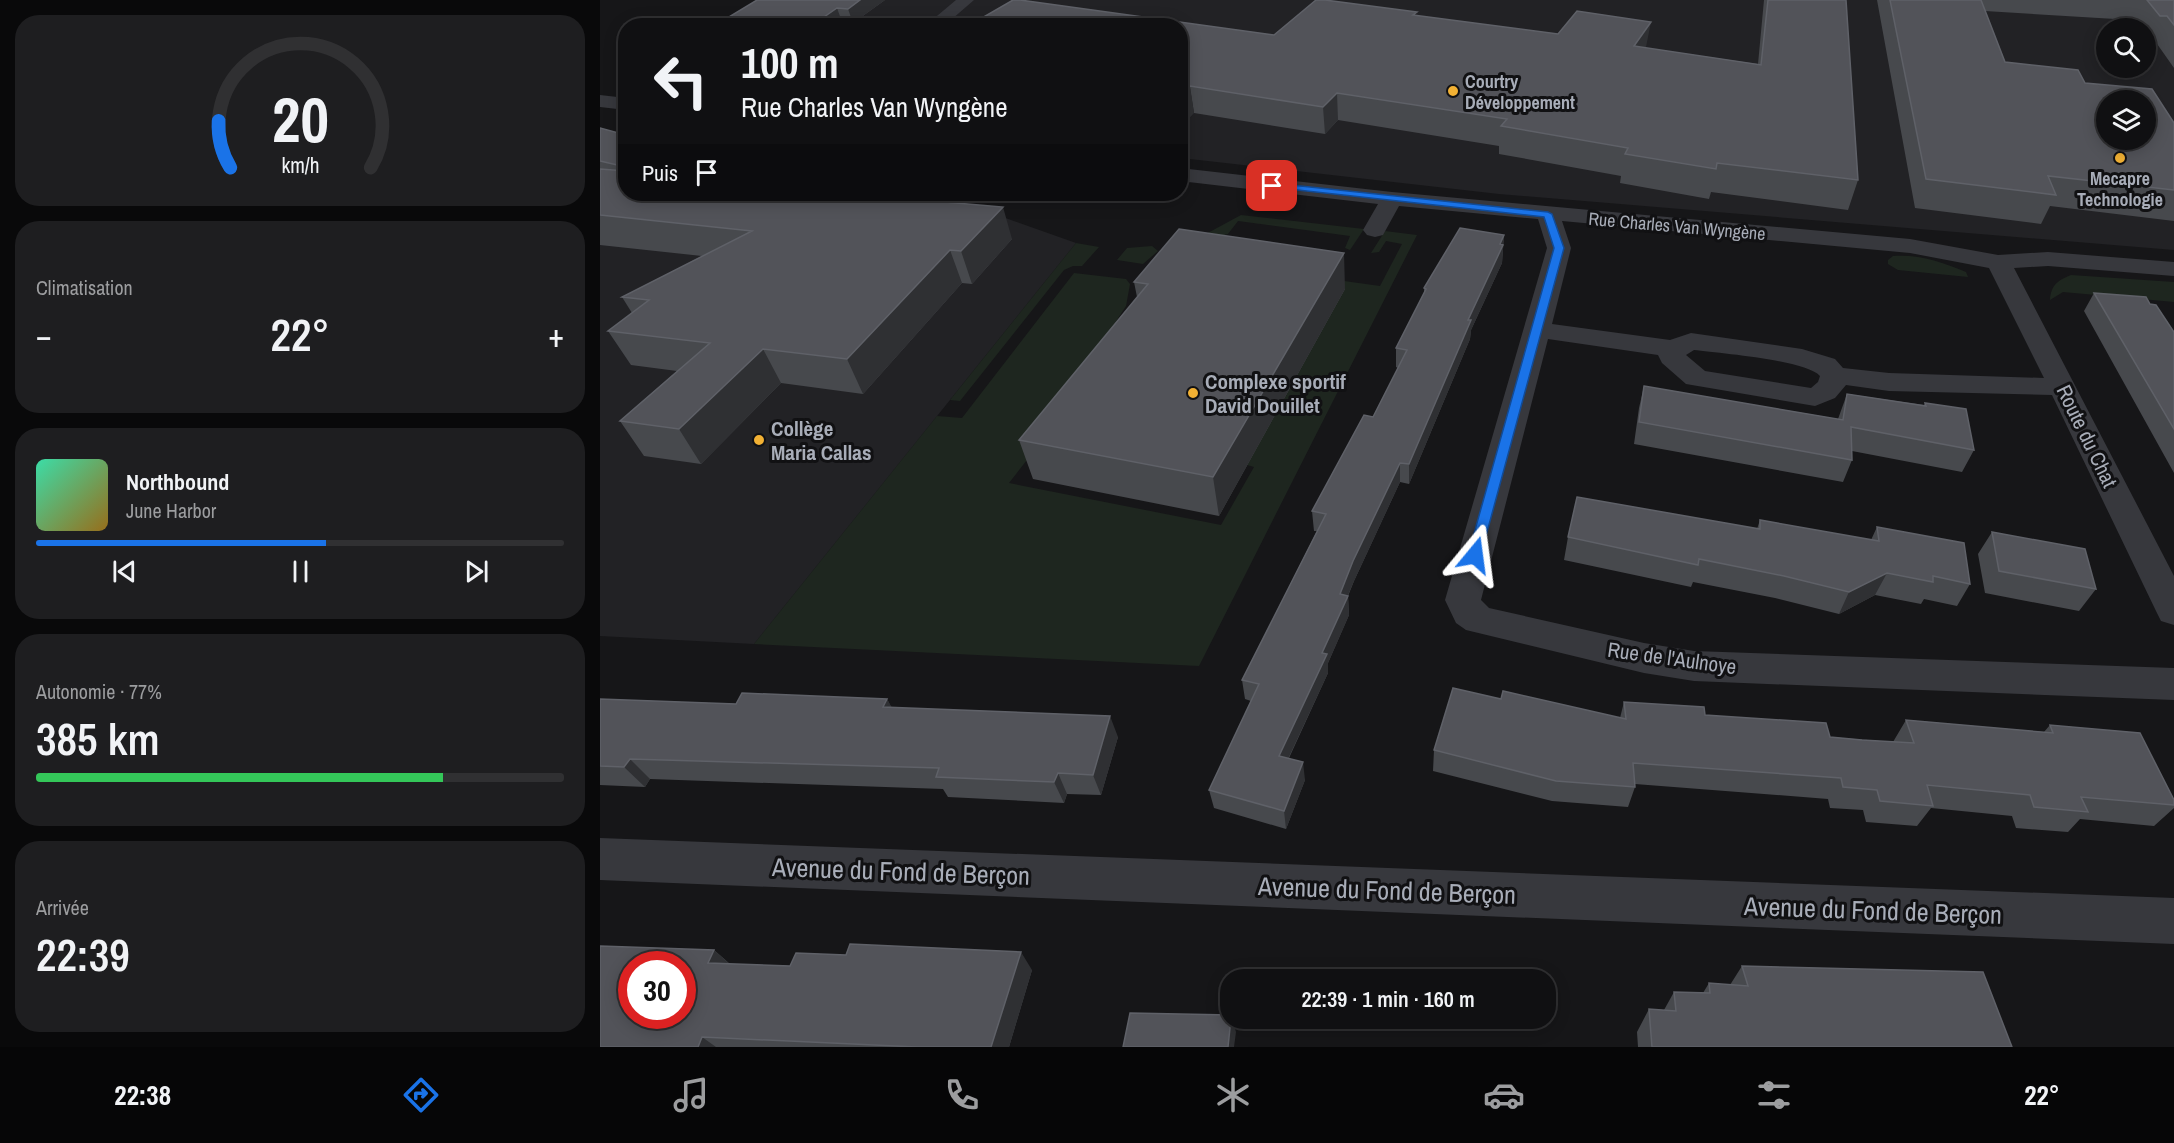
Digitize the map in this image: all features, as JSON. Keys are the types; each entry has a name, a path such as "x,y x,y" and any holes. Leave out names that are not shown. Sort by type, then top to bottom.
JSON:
{"street":[{"path":"943,18 966,0"},
{"path":"600,101 618,104"},
{"name":"Rue Charles Van Wyngène","path":"1188,175 1392,199 1910,246 1998,262 2057,259 2174,269"},
{"path":"1375,230 1392,199"},
{"name":"Rue de l'Aulnoye","path":"1548,214 1559,248 1463,600 1469,613 1479,620 1644,658 1704,667 2174,684"},
{"name":"Route du Chat","path":"1998,262 2064,387 2174,611"},
{"path":"1538,330 1673,349 1691,341 1802,357 1825,365 1834,375 1889,382 2064,387"},
{"path":"1673,349 1672,357 1696,378 1815,397 1825,393 1832,384 1834,375"},
{"name":"Avenue du Fond de Berçon","path":"600,859 2174,921"}],"shaded area":[{"path":"779,0 2174,0 2174,250 1499,194 1188,159 1188,18 756,18"},
{"name":"Collège Maria Callas","path":"864,201 958,201 1076,243 754,644 600,636 600,226"},
{"path":"1241,215 1364,229 1350,250 1345,248 1350,236 1238,221 1228,234 1210,239 1204,235"},
{"path":"1385,231 1417,235 1199,666 754,644 937,416 962,418 1074,273 1126,279 1130,284 1126,306 1089,363 1073,401 1009,483 1221,525 1254,467 1247,465 1337,280 1380,286 1402,244 1386,241 1379,252 1371,253"},
{"path":"1076,243 1099,247 1082,266 1073,266 1064,270 960,401 950,400"},
{"path":"1152,246 1158,251 1143,264 1117,260 1127,248"},
{"path":"1893,256 1930,259 1966,272 1968,277 1898,270 1888,264 1888,260"},
{"path":"2071,275 2174,282 2174,302 2063,292 2050,300 2056,284"}],"building":[{"path":"757,0 860,0 848,9 837,8 823,18 727,18"},
{"path":"1013,0 1020,0 1151,18 982,18"},
{"path":"1316,0 1417,12 1413,15 1558,34 1577,11 1651,22 1634,46 1761,65 1768,0 1846,0 1858,180 1717,163 1716,169 1625,154 1628,148 1501,126 1507,119 1337,93 1323,107 1190,86 1188,88 1188,23 1274,35"},
{"path":"1890,0 1981,0 2005,62 2078,70 2085,83 2152,89 2096,90 2096,150 2156,150 2156,95 2174,123 2174,190 2048,176 2056,195 1926,179"},
{"path":"2147,0 2174,0 2174,25 2167,16 2160,16"},
{"path":"600,128 618,133 618,165 600,161"},
{"path":"600,169 618,170 618,201 945,201 1003,207 961,251 950,250 847,359 763,349 679,429 620,421 710,343 608,331 649,300 622,297 752,231 600,215"},
{"path":"1460,228 1504,235 1500,244 1503,245 1468,320 1471,320 1409,464 1400,463 1353,561 1340,594 1348,596 1322,653 1327,654 1279,756 1303,762 1284,811 1209,790 1259,684 1242,680 1326,514 1312,511 1364,415 1373,417 1407,350 1396,348 1426,289 1424,288"},
{"name":"Complexe sportif David Douillet","path":"1179,229 1344,253 1213,477 1019,440 1148,284 1134,282"},
{"path":"2094,293 2146,297 2150,304 2156,305 2174,332 2174,429"},
{"path":"1644,386 1843,420 1847,394 1926,406 1925,403 1966,409 1974,450 1851,427 1852,460 1639,422"},
{"path":"1577,497 1760,529 1760,520 1879,541 1877,527 1964,543 1970,584 1933,576 1933,582 1887,573 1849,592 1699,559 1698,565 1568,537"},
{"path":"1992,532 2085,549 2096,589 1999,571"},
{"path":"1453,688 1501,699 1503,691 1626,719 1624,702 1704,707 1705,715 1826,723 1830,737 1862,740 1914,743 1906,720 2053,733 2050,725 2140,733 2174,800 2174,805 2081,797 2088,812 2034,807 2030,795 1927,785 1933,806 1880,801 1877,790 1843,787 1841,778 1633,763 1635,787 1556,781 1434,750"},
{"path":"742,693 887,699 883,707 1110,716 1093,775 1058,773 1054,782 936,777 939,768 630,759 624,767 600,766 600,699 736,704"},
{"path":"850,944 1021,952 991,1047 917,1047 702,1037 698,1047 600,1047 600,946 714,950 708,963 790,966 796,953 846,955"},
{"path":"1742,966 1983,972 2012,1047 1652,1047 1649,1009 1676,1011 1674,992 1710,993 1709,983 1748,986"},
{"path":"1130,1013 1220,1015 1220,1029 1230,1029 1228,1047 1123,1047"}],"place":[{"name":"Courtry Développement","path":"1453,91"},
{"name":"Mecapre Technologie","path":"2120,158"},
{"name":"Complexe sportif David Douillet","path":"1193,393"},
{"name":"Collège Maria Callas","path":"759,440"}],"route":[{"path":"1272,186 1548,214 1559,248 1475,555"}]}
